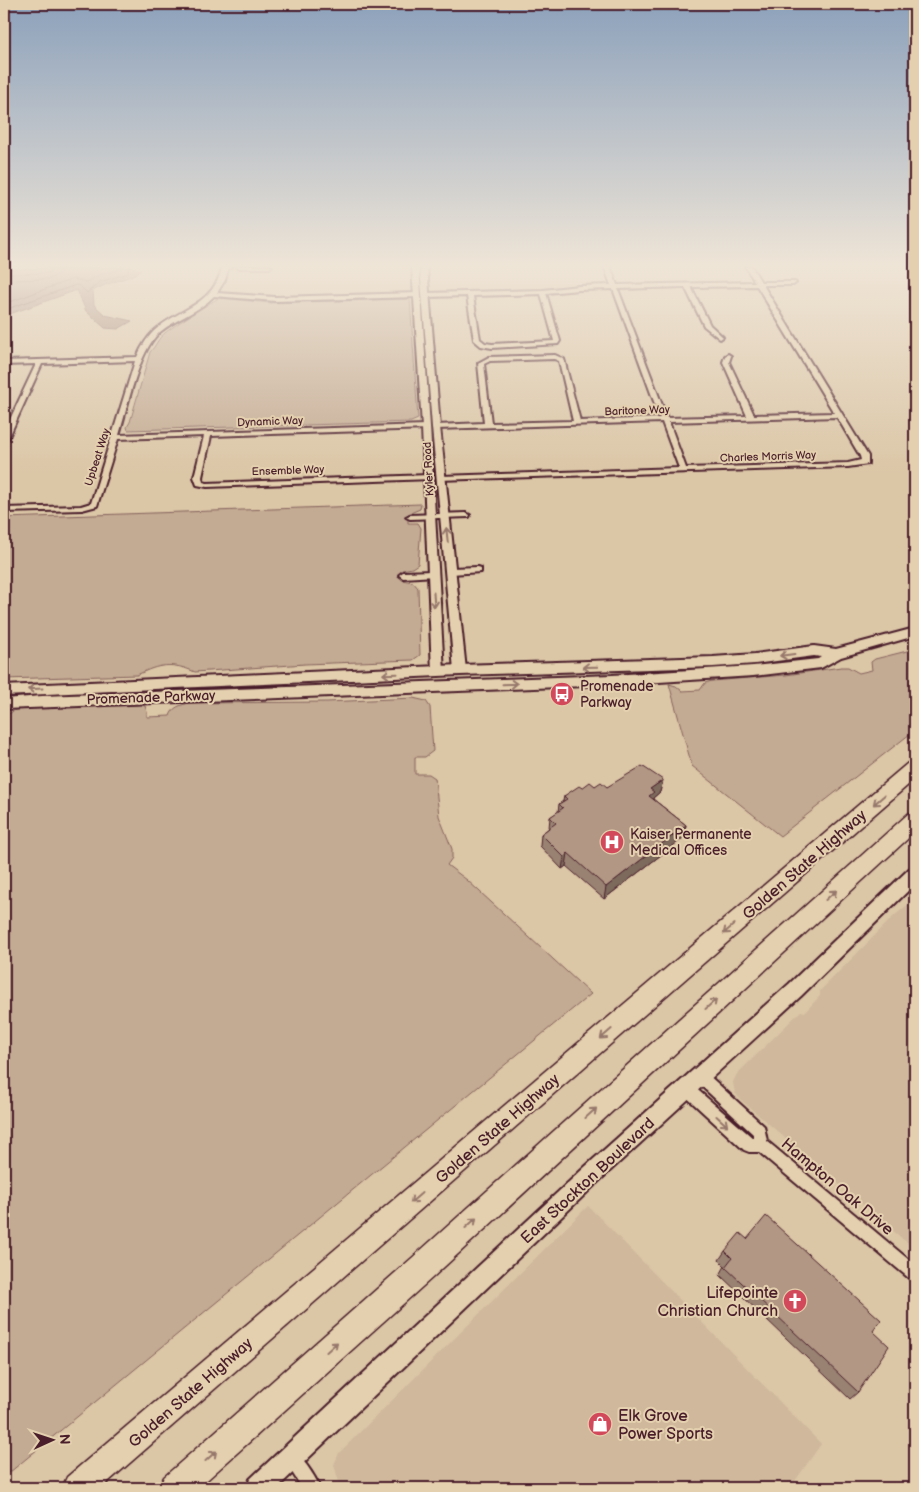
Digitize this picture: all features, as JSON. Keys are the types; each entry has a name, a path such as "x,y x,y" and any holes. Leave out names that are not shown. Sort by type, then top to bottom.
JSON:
{"highway":[{"name":"Golden State Highway","path":"78,1488 915,768"},
{"path":"175,1488 422,1268 915,820"}],"main road":[{"name":"Promenade Parkway","path":"4,691 162,690 317,692 689,676 821,663 836,654 915,632"},
{"name":"Promenade Parkway","path":"4,704 162,690 254,688 268,684 276,678 680,663 755,659 814,652 836,654"},
{"path":"689,676 692,671 751,664 755,659"},
{"path":"612,680 617,675 671,670 677,668 680,663"},
{"name":"East Stockton Boulevard","path":"259,1488 593,1173 795,990 915,874"}],"street":[{"name":"Upbeat Way","path":"4,510 82,508 91,506 95,501 139,359 153,336"},
{"name":"Kyler Road","path":"422,336 438,672"},
{"name":"Kyler Road","path":"429,336 436,427 460,670"},
{"path":"476,336 477,340 483,345 492,346 556,343 555,336"},
{"path":"633,336 682,470"},
{"name":"Charles Morris Way","path":"441,477 848,465 865,462 864,456 790,336"},
{"path":"728,356 726,362 752,418"},
{"path":"488,425 481,363 489,360 550,358 562,360 577,423"},
{"path":"4,363 139,359"},
{"path":"4,439 40,362"},
{"path":"423,385 428,397 431,423 436,427"},
{"name":"Baritone Way","path":"436,427 838,415"},
{"path":"426,427 431,432 435,466 441,477"},
{"name":"Dynamic Way","path":"116,436 426,427"},
{"name":"Ensemble Way","path":"208,434 198,477 200,483 207,485 429,477"},
{"path":"410,517 466,515"},
{"path":"451,572 478,570"},
{"path":"403,575 432,574 444,579 447,616 457,634"},
{"name":"Hampton Oak Drive","path":"694,1082 749,1145 761,1145 915,1274"},
{"name":"Hampton Oak Drive","path":"694,1082 759,1131 761,1145"},
{"path":"291,1458 312,1488"}],"shaded area":[{"path":"412,336 418,419 411,422 128,430 127,427 150,352 161,337"},
{"path":"421,504 420,509 408,514 408,523 418,523 421,528 418,564 412,568 402,570 402,580 413,582 418,588 420,655 413,660 305,664 195,672 179,667 166,666 152,668 137,675 4,679 4,518"},
{"path":"915,649 915,730 780,836 692,766 669,684 676,686 682,691 700,690 705,683 712,681 786,675 841,667 848,667 859,673 872,670 871,662 875,659"},
{"path":"413,698 426,701 430,707 433,751 425,757 415,757 415,774 429,774 435,778 439,816 452,849 452,858 447,865 467,880 591,994 4,1477 4,717 15,710 26,707 139,704 145,706 147,717 170,716 177,707 190,703 327,702"},
{"path":"915,899 915,1247 904,1240 741,1100 735,1093 733,1082 737,1074 801,1011 805,1012 820,996 820,991 894,916"},
{"path":"588,1206 821,1444 790,1488 341,1488 334,1465 339,1453"}],"building":[{"name":"Kaiser Permanente Medical Offices","path":"642,766 663,780 650,789 654,792 649,796 686,825 606,887 568,853 564,857 541,834 556,823 550,817 563,808 559,804 567,799 564,796 579,786 582,788 590,782 595,786 601,782 607,787"},
{"name":"Lifepointe Christian Church","path":"766,1216 881,1320 873,1331 889,1346 858,1392 725,1267 732,1258 725,1251 740,1233 747,1239"}],"place":[{"name":"Promenade Parkway","path":"562,694"},
{"name":"Kaiser Permanente Medical Offices","path":"612,842"},
{"name":"Lifepointe Christian Church","path":"795,1301"},
{"name":"Elk Grove Power Sports","path":"600,1424"}]}
